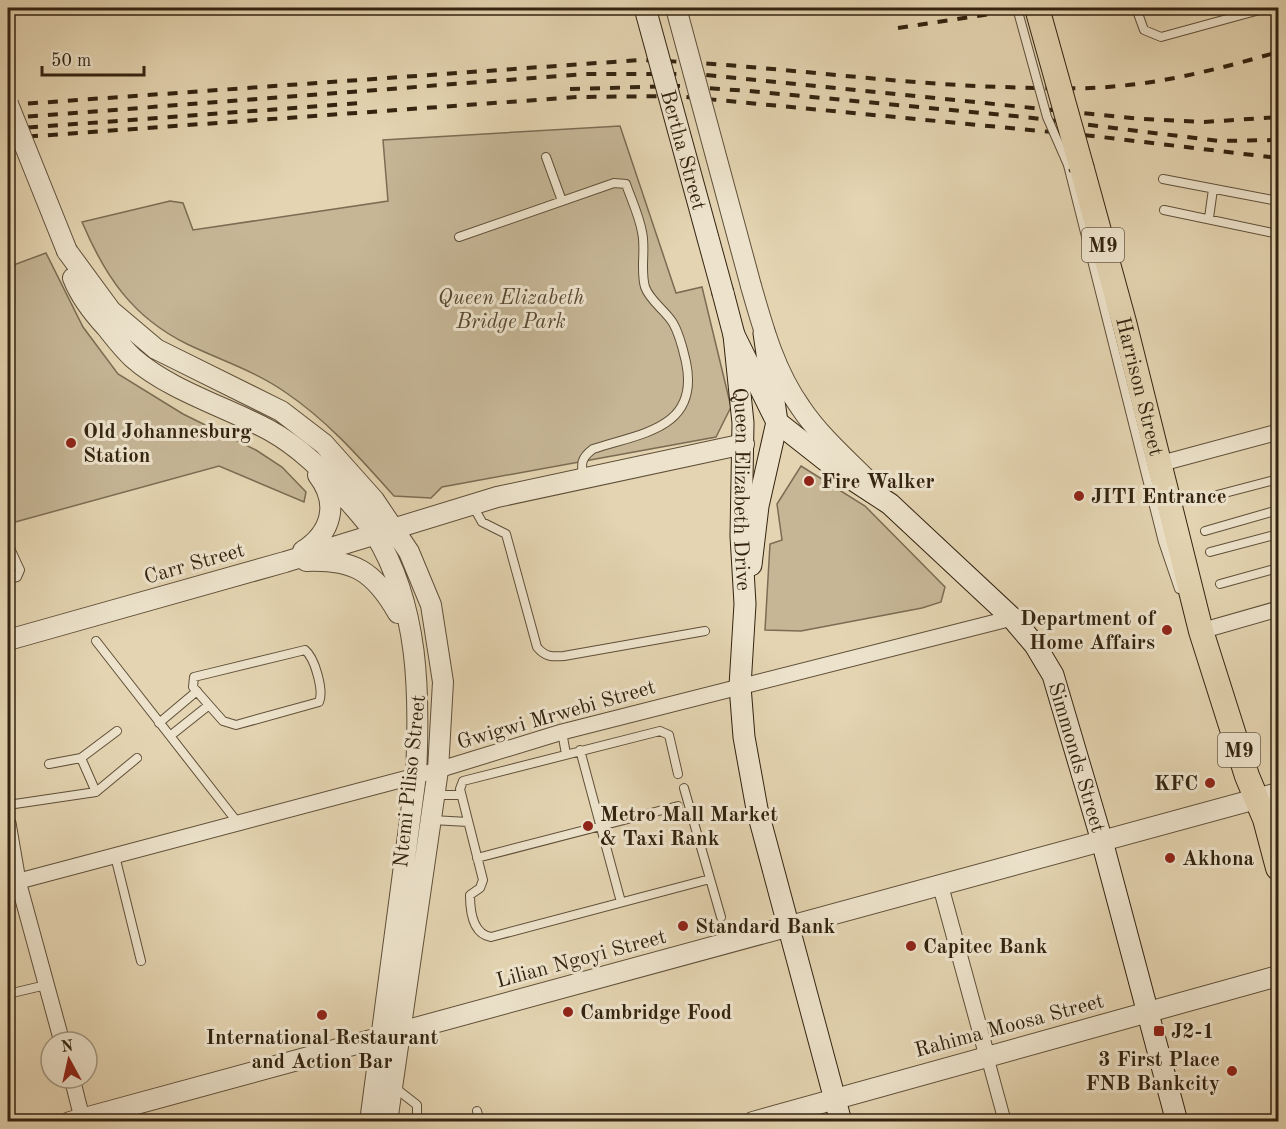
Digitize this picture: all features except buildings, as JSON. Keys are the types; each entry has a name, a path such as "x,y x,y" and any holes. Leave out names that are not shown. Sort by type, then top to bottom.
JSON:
{"main road":[{"name":"Bertha Street","path":"645,8 723,293"},
{"name":"Harrison Street","path":"1037,8 1075,167 1124,322 1201,631 1268,796 1278,868"},
{"name":"Queen Elizabeth Drive","path":"723,293 734,336 744,444 741,536 745,604 740,686 744,737 757,809 841,1122"},
{"path":"745,604 758,506 777,422 764,333"},
{"name":"Simmonds Street","path":"734,336 777,422 838,470 890,504 1012,618 1035,645 1053,675 1102,841 1177,1122"}],"street":[{"path":"676,8 764,333 787,387 801,409 890,504"},
{"path":"8,104 68,252"},
{"name":"Ntemi Piliso Street","path":"68,252 68,261 76,285 99,320 134,358 186,391 270,430 303,454 383,531 409,552 431,605 440,649 443,682 438,770 431,820 391,1035 370,1122"},
{"name":"Ntemi Piliso Street","path":"68,252 111,311 156,349 281,411 324,444 374,500 411,634 418,678 416,775 391,1035 393,1086 387,1122"},
{"path":"1160,464 1278,432"},
{"name":"Carr Street","path":"8,640 285,562 472,504 744,444"},
{"path":"285,562 317,542 325,532 329,520 329,494 323,481 303,454"},
{"path":"285,562 337,561 356,567 370,575 388,595 411,634"},
{"path":"1201,631 1278,609"},
{"name":"Gwigwi Mrwebi Street","path":"13,883 438,770 561,732 1012,618"},
{"name":"Lilian Ngoyi Street","path":"79,1120 1268,796"},
{"path":"8,823 13,883 59,1030"},
{"path":"940,884 1005,1122"},
{"name":"Rahima Moosa Street","path":"753,1122 804,1114 835,1099 1278,976"},
{"path":"74,1090 79,1120"}],"lane":[{"path":"1017,8 1047,117 1075,167 1163,543 1186,604 1201,631"},
{"path":"1136,8 1144,30 1161,36 1267,8"},
{"path":"546,157 562,201"},
{"path":"1163,180 1278,201"},
{"path":"459,237 614,183 626,184 642,231 646,287 673,322 681,343 687,372 687,394 683,408 674,418 650,430 593,449 581,460 583,479"},
{"path":"1209,218 1213,189"},
{"path":"1164,210 1278,234"},
{"path":"1198,500 1278,479"},
{"path":"472,504 482,522 506,534 537,647 542,653 551,657 564,656 705,631"},
{"path":"1205,531 1278,510"},
{"path":"1210,552 1278,534"},
{"path":"8,544 20,570 17,577 8,580"},
{"path":"1220,584 1278,568"},
{"path":"96,641 238,823"},
{"path":"305,650 311,657 321,693 319,702 236,724 223,721 197,691 194,687 194,677 305,650"},
{"path":"159,723 197,691"},
{"path":"170,736 209,705"},
{"path":"49,764 81,758 117,731"},
{"path":"561,732 566,754"},
{"path":"678,774 669,735 665,732 580,750 460,784 483,880 480,888 472,892 469,898 476,927 484,936 491,937 710,879"},
{"path":"580,750 621,902"},
{"path":"81,758 96,792"},
{"path":"8,805 96,792 137,758"},
{"path":"684,788 721,917"},
{"path":"435,795 461,795"},
{"path":"477,858 678,806"},
{"path":"431,820 468,822"},
{"path":"115,856 141,961"},
{"path":"8,992 46,985"},
{"path":"393,1086 417,1105 417,1122"},
{"path":"477,1111 480,1122"}],"green space":[{"name":"Queen Elizabeth Bridge Park","path":"620,126 676,293 702,287 731,407 716,437 442,487 431,498 394,496 356,454 301,403 250,372 187,344 151,321 122,293 100,260 82,222 170,201 183,203 193,230 388,201 383,140"},
{"path":"46,253 83,327 118,374 183,414 256,450 282,467 306,492 304,502 219,466 8,524 8,267"},
{"path":"801,466 865,506 945,587 941,602 922,608 801,631 765,630 770,544 782,540 777,504"}],"railway":[{"path":"898,28 1030,8"},
{"path":"8,105 640,60 730,65 956,85 1090,88 1139,84 1179,77 1278,52"},
{"path":"8,118 586,74 697,74 1142,119 1204,122 1278,117"},
{"path":"570,89 679,86 749,91 1025,117 1219,141 1278,140"},
{"path":"8,138 578,97 676,96 1093,136 1278,158"},
{"path":"8,129 361,103"}],"place":[{"name":"Old Johannesburg Station","path":"71,443"},
{"name":"Fire Walker","path":"809,481"},
{"name":"JITI Entrance","path":"1079,496"},
{"name":"Department of Home Affairs","path":"1167,630"},
{"name":"KFC","path":"1210,783"},
{"name":"Metro Mall Market & Taxi Rank","path":"588,826"},
{"name":"Akhona","path":"1170,858"},
{"name":"Standard Bank","path":"683,926"},
{"name":"Capitec Bank","path":"911,946"},
{"name":"Cambridge Food","path":"568,1012"},
{"name":"International Restaurant and Action Bar","path":"322,1015"},
{"name":"J2-1","path":"1159,1031"},
{"name":"3 First Place FNB Bankcity","path":"1232,1071"}]}
